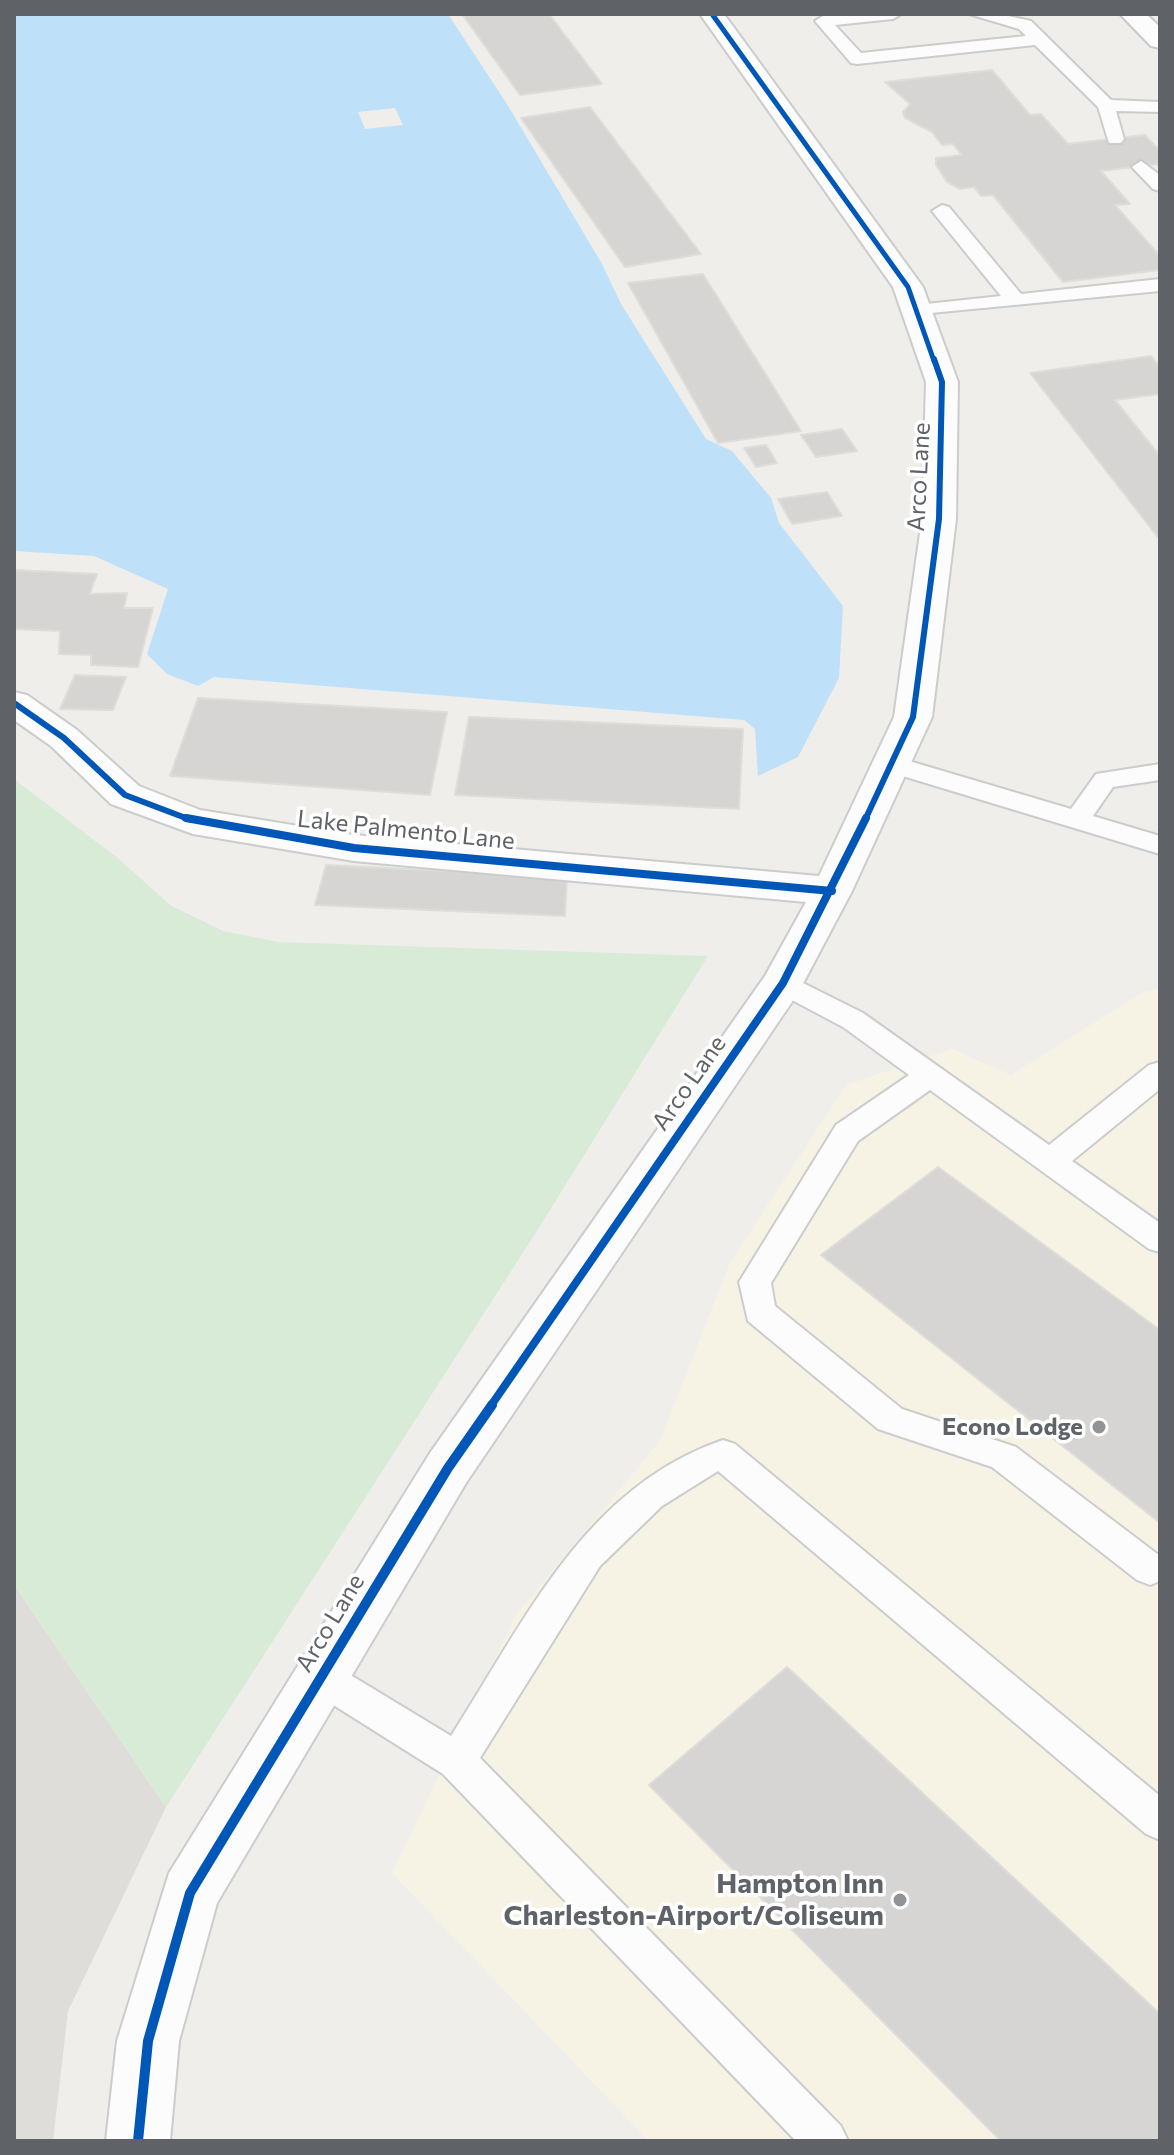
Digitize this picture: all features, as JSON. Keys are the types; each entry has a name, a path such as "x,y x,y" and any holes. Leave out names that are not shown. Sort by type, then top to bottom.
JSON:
{"street":[{"name":"Arco Lane","path":"138,2141 148,2041 190,1893 448,1468 783,983 832,891 913,717 939,519 942,382 908,287 712,14"},
{"path":"1132,14 1160,41"},
{"name":"Lake Palmento Lane","path":"14,703 64,738 125,795 193,821 354,848 832,891"}],"lane":[{"path":"893,14 823,21 857,59 1041,39"},
{"path":"977,14 1018,21 1041,39 1106,105 1115,139"},
{"path":"1106,105 1160,107"},
{"path":"1141,167 1160,185"},
{"path":"942,211 1015,300"},
{"path":"917,311 1160,285"},
{"path":"892,764 1160,845"},
{"path":"1077,820 1105,780 1160,772"},
{"path":"783,983 853,1020 1160,1240"},
{"path":"1050,1161 1160,1073"},
{"path":"930,1075 847,1133 755,1282 760,1312 890,1419 1004,1457 1150,1569"},
{"path":"457,1761 587,1555 605,1534 696,1462 723,1454 1160,1821"},
{"path":"321,1677 457,1761 826,2141"}],"shaded area":[{"path":"1160,989 1160,2141 649,2141 392,1873 516,1615 659,1442 730,1263 846,1085 952,1049 1011,1075 1143,992"},
{"path":"14,1585 166,1807 68,2011 53,2141 14,2141"}],"green space":[{"path":"14,779 119,859 170,905 223,931 278,942 708,956 535,1234 166,1807 14,1585"}],"water":[{"path":"14,14 448,14 507,104 602,264 621,304 706,439 732,451 771,498 779,523 843,606 839,678 798,757 758,776 755,729 744,720 214,677 198,686 167,674 147,654 168,589 94,556 14,551"}],"pier":[{"path":"395,108 403,125 365,129 358,112"}],"building":[{"path":"462,14 549,14 602,84 520,95"},
{"path":"992,70 1030,115 1041,114 1068,144 1145,135 1160,151 1160,164 1101,171 1130,204 1115,205 1160,256 1160,270 1063,282 993,195 981,196 974,187 960,189 947,182 936,165 936,158 962,155 953,144 942,145 932,132 905,118 903,112 910,104 885,82"},
{"path":"590,107 701,254 625,267 521,118"},
{"path":"703,274 801,431 718,443 628,283"},
{"path":"1151,356 1160,367 1160,394 1115,400 1160,456 1160,540 1030,373"},
{"path":"842,429 857,451 816,457 801,435"},
{"path":"766,445 777,463 756,467 744,448"},
{"path":"827,492 842,516 792,524 778,499"},
{"path":"14,570 97,574 90,594 127,593 124,608 153,608 138,667 91,665 91,655 59,654 60,631 14,629"},
{"path":"75,675 126,677 113,710 60,709"},
{"path":"198,698 447,712 430,795 170,776"},
{"path":"469,717 743,729 739,809 455,795"},
{"path":"326,865 567,877 565,916 315,905"},
{"name":"Econo Lodge","path":"938,1167 1160,1330 1160,1523 821,1255"},
{"name":"Hampton Inn Charleston-Airport/Coliseum","path":"787,1667 1160,2014 1160,2141 1001,2141 649,1785"}],"cycle path":[{"path":"138,2141 148,2041 190,1893 448,1468 783,983 832,891 913,717 939,519 942,382 908,287 712,14"},
{"path":"14,703 64,738 125,795 193,821 354,848 832,891"}],"place":[{"name":"Econo Lodge","path":"1099,1427"},
{"name":"Hampton Inn Charleston-Airport/Coliseum","path":"900,1900"}]}
